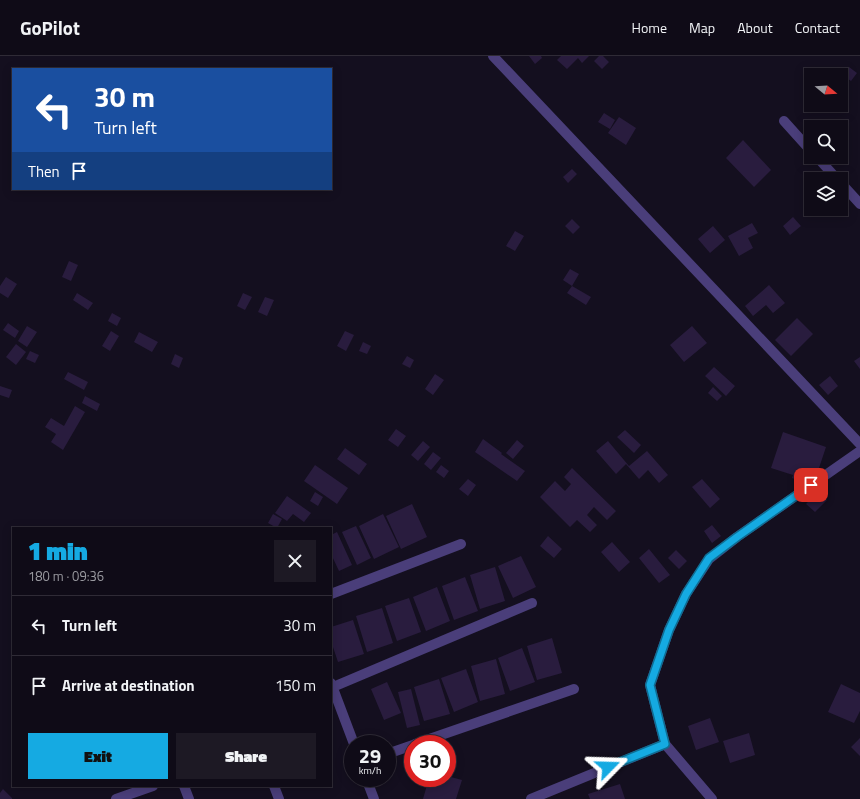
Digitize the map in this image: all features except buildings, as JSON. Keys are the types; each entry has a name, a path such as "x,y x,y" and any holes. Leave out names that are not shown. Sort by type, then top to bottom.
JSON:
{"street":[{"path":"493,56 860,444"},
{"path":"784,121 804,143"},
{"path":"823,164 831,172"},
{"path":"848,191 860,204"},
{"path":"712,799 665,744 650,685 669,630 686,594 709,558 860,451"},
{"path":"332,594 461,544"},
{"path":"351,735 332,685 532,603"},
{"path":"440,735 574,689"},
{"path":"531,799 553,795 665,744"},
{"path":"116,799 151,787"},
{"path":"184,787 189,799"},
{"path":"274,787 279,799"},
{"path":"369,787 372,799"}],"route":[{"path":"608,767 665,744 650,685 669,630 686,594 709,558 811,485"}]}
